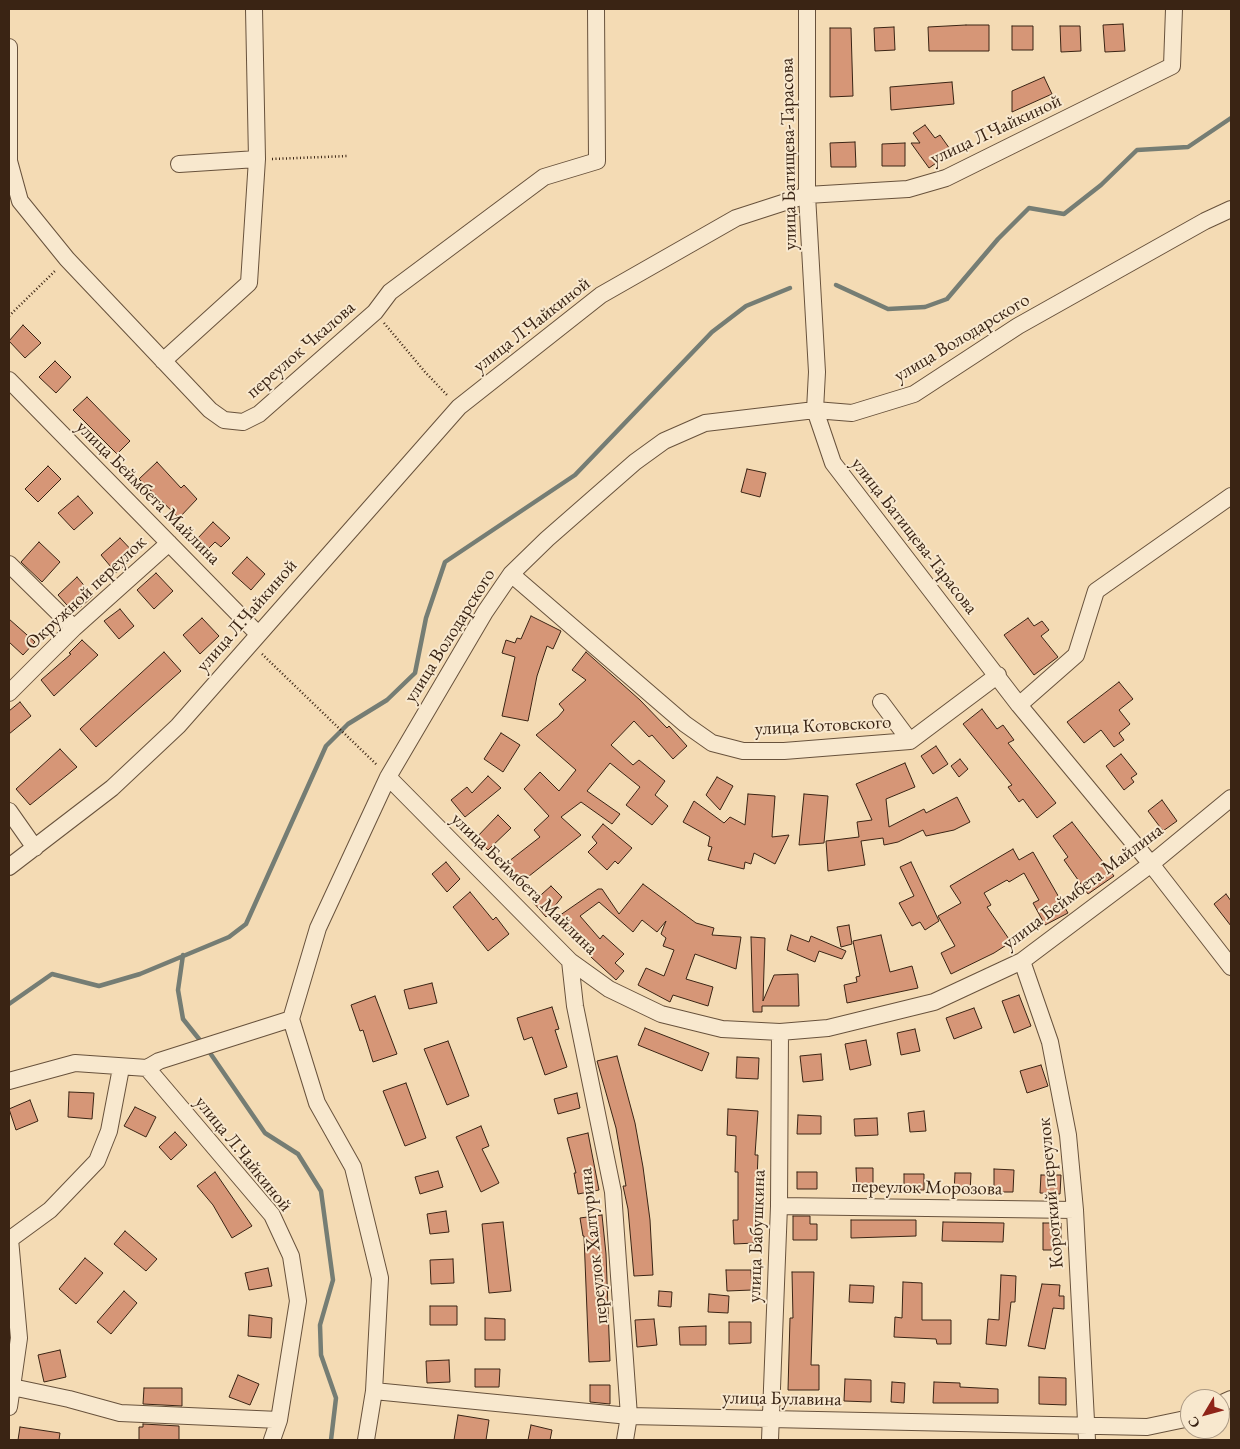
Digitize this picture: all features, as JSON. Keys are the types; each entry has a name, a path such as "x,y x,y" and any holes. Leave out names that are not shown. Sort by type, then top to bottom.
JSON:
{"street":[{"path":"163,361 249,283 257,159 254,9"},
{"name":"переулок Чкалова","path":"9,47 10,160 20,201 67,259 210,410 224,420 243,422 260,414 375,312 390,292 544,177 597,161 596,9"},
{"name":"улица Батищева-Тарасова","path":"807,9 807,195 818,372 815,410 832,463 865,508 998,675 1019,705 1151,864 1231,967"},
{"name":"улица Л.Чайкиной","path":"9,867 112,788 178,726 459,407 601,296 736,218 807,195 908,189 946,178 1172,66 1174,9"},
{"path":"179,164 257,159"},
{"name":"улица Володарского","path":"291,1019 318,928 388,777 485,612 511,574 635,462 664,441 705,423 815,410 852,413 914,394 1018,326 1204,221 1231,209"},
{"name":"улица Беймбета Майлина","path":"9,380 169,544 254,638"},
{"path":"1019,705 1076,655 1096,591 1231,496"},
{"name":"Окружной переулок","path":"9,693 74,628 169,544"},
{"path":"9,564 74,628"},
{"name":"улица Котовского","path":"511,574 685,724 712,743 743,751 784,751 910,741 998,675"},
{"path":"881,702 910,741"},
{"name":"улица Беймбета Майлина","path":"388,777 570,961 609,989 661,1014 722,1029 780,1032 828,1028 934,1002 1022,961 1151,864 1231,798"},
{"path":"9,811 35,848"},
{"name":"переулок Халтурина","path":"570,961 575,1006 613,1192 628,1416 625,1440"},
{"name":"Короткий переулок","path":"1022,961 1050,1042 1068,1135 1075,1210 1087,1433"},
{"path":"9,1081 75,1064 147,1068 159,1061 197,1048 291,1019 317,1104 353,1167 380,1278 374,1392 366,1440"},
{"name":"улица Бабушкина","path":"770,1440 779,1206 780,1032"},
{"path":"9,1407 10,1387 19,1338 9,1239 50,1210 97,1161 109,1131 121,1068"},
{"name":"улица Л.Чайкиной","path":"147,1068 272,1215 290,1256 298,1301 279,1420 272,1440"},
{"name":"переулок Морозова","path":"779,1206 1075,1210"},
{"path":"10,1387 69,1399 120,1413 279,1420"},
{"name":"улица Булавина","path":"374,1392 628,1416 770,1418 1087,1433 1147,1427 1180,1420"}],"path":[{"path":"257,159 348,156"},
{"path":"9,316 67,259"},
{"path":"375,312 425,372 459,407"},
{"path":"254,638 330,719 388,777"}],"building":[{"path":"1123,24 1125,51 1105,52 1103,25"},
{"path":"989,25 989,51 929,51 928,27"},
{"path":"1012,26 1033,26 1033,50 1012,50"},
{"path":"1060,26 1080,26 1081,51 1061,52"},
{"path":"894,27 895,50 875,51 874,28"},
{"path":"830,28 851,28 853,96 830,97"},
{"path":"1044,77 1052,94 1012,112 1012,91"},
{"path":"952,82 954,104 891,110 890,87"},
{"path":"925,125 935,138 940,135 952,152 929,168 911,143 920,143 913,133"},
{"path":"855,142 856,167 831,167 830,143"},
{"path":"905,143 905,166 882,166 882,144"},
{"path":"23,325 41,343 25,358 9,341"},
{"path":"55,361 71,377 56,393 39,377"},
{"path":"87,397 130,441 117,454 73,410"},
{"path":"157,462 181,488 184,485 197,499 179,518 139,479"},
{"path":"48,466 61,479 38,502 25,489"},
{"path":"747,469 766,473 760,497 741,492"},
{"path":"78,496 93,513 74,530 58,513"},
{"path":"213,522 230,538 221,547 215,542 209,548 198,538"},
{"path":"120,538 136,555 116,573 101,555"},
{"path":"39,542 60,562 42,582 21,562"},
{"path":"247,557 265,574 251,590 232,573"},
{"path":"156,573 173,591 154,609 137,590"},
{"path":"77,577 93,596 74,613 58,595"},
{"path":"120,609 134,626 119,639 104,621"},
{"path":"531,616 561,631 553,649 547,646 537,676 528,721 502,716 515,657 502,653 506,640 515,643 517,638 521,639"},
{"path":"202,618 219,636 200,654 183,635"},
{"path":"1028,618 1034,626 1042,621 1049,630 1041,636 1058,657 1034,675 1004,635"},
{"path":"9,619 35,642 23,655 9,642"},
{"path":"82,640 98,655 54,696 41,680 71,654 69,653"},
{"path":"164,652 181,671 96,747 80,729"},
{"path":"586,652 640,700 667,728 669,726 687,746 673,759 652,735 649,737 634,721 611,745 633,765 639,760 665,781 655,795 668,806 652,825 626,805 640,787 610,763 587,791 620,814 612,824 581,802 561,817 581,835 519,884 504,865 540,837 534,830 549,816 524,789 540,772 559,791 576,770 536,735 558,717 564,710 559,704 586,680 572,670"},
{"path":"1119,682 1133,699 1119,710 1130,724 1119,733 1124,740 1114,747 1101,730 1084,743 1067,722"},
{"path":"20,702 31,716 9,734 9,711"},
{"path":"982,709 997,729 1003,725 1014,740 1008,743 1056,803 1037,818 1023,799 1019,802 1008,787 1012,785 963,724"},
{"path":"501,733 520,745 503,772 484,759"},
{"path":"936,746 948,764 933,774 921,756"},
{"path":"60,749 77,767 30,805 16,789"},
{"path":"1121,754 1137,774 1131,778 1134,782 1124,790 1106,766"},
{"path":"960,759 968,769 959,777 951,766"},
{"path":"905,763 915,787 886,799 889,827 924,809 926,813 957,797 970,822 954,830 926,836 923,830 898,842 884,845 883,838 861,841 865,865 828,871 826,841 859,837 857,822 872,820 856,784"},
{"path":"488,776 501,788 465,817 451,800 467,787 472,793"},
{"path":"717,777 733,786 720,810 706,795"},
{"path":"748,794 775,796 772,837 789,835 775,864 754,853 751,864 745,862 744,869 708,860 712,847 708,846 710,837 683,822 694,801 724,823 730,817 745,825"},
{"path":"804,794 828,796 824,843 799,845"},
{"path":"1162,800 1177,821 1163,831 1148,811"},
{"path":"498,815 511,828 488,850 476,838"},
{"path":"1072,822 1114,876 1088,894 1064,860 1068,857 1053,836"},
{"path":"603,824 632,848 618,864 615,861 607,870 588,852 597,843 592,837"},
{"path":"1013,849 1019,860 1033,852 1068,913 1045,925 1033,903 1039,900 1024,873 1009,882 1007,880 984,893 991,905 987,907 1011,942 994,953 951,974 941,953 955,946 938,916 961,903 950,886"},
{"path":"446,862 460,879 447,892 432,874"},
{"path":"911,862 939,921 925,930 920,922 912,926 899,903 914,896 900,867"},
{"path":"643,884 696,923 714,928 712,935 741,937 736,969 695,954 686,979 713,987 708,1006 673,995 670,1002 638,985 646,968 664,976 674,950 663,946 666,938 661,934 666,921 657,932 642,920 633,932 599,902 580,916 600,939 603,935 624,954 615,963 624,971 616,980 591,957 556,918 598,889 602,889 619,914"},
{"path":"551,886 562,897 546,917 533,902"},
{"path":"470,892 493,920 496,917 509,934 488,951 453,907"},
{"path":"1226,894 1231,901 1231,926 1214,904"},
{"path":"849,925 852,944 841,947 837,927"},
{"path":"791,935 809,942 811,936 846,951 842,959 819,951 815,962 787,950"},
{"path":"881,935 890,972 912,966 918,988 847,1003 844,985 857,982 856,977 860,976 853,941"},
{"path":"751,937 765,938 763,1001 774,975 798,974 799,1006 762,1006 762,1012 753,1012"},
{"path":"432,983 437,1003 409,1009 404,990"},
{"path":"1019,995 1031,1026 1014,1033 1002,1001"},
{"path":"375,996 397,1054 373,1062 363,1030 360,1031 351,1005"},
{"path":"552,1007 559,1029 555,1030 567,1067 545,1075 532,1037 524,1040 517,1018"},
{"path":"974,1008 982,1028 954,1039 946,1018"},
{"path":"645,1028 709,1053 702,1071 638,1045"},
{"path":"915,1029 920,1051 901,1055 897,1033"},
{"path":"866,1040 871,1065 850,1070 845,1044"},
{"path":"448,1041 469,1096 447,1105 424,1049"},
{"path":"821,1054 823,1080 803,1082 800,1056"},
{"path":"617,1056 635,1123 643,1167 650,1220 653,1275 634,1276 628,1209 623,1186 626,1186 616,1128 597,1061"},
{"path":"737,1057 759,1058 758,1079 736,1078"},
{"path":"1041,1065 1048,1086 1027,1093 1020,1071"},
{"path":"406,1083 426,1138 405,1146 383,1091"},
{"path":"69,1092 94,1093 92,1119 68,1117"},
{"path":"577,1093 580,1108 558,1114 554,1099"},
{"path":"30,1100 38,1121 16,1130 9,1109"},
{"path":"135,1107 156,1117 146,1137 124,1126"},
{"path":"728,1109 758,1111 755,1155 758,1155 756,1205 754,1205 755,1243 734,1244 733,1220 738,1220 738,1172 735,1172 736,1136 727,1135"},
{"path":"924,1111 926,1131 910,1132 908,1113"},
{"path":"798,1115 821,1116 821,1134 797,1134"},
{"path":"877,1118 878,1135 855,1136 854,1119"},
{"path":"481,1126 489,1146 482,1149 499,1183 481,1192 456,1137"},
{"path":"175,1132 187,1145 171,1160 159,1147"},
{"path":"588,1133 599,1190 578,1194 574,1173 576,1173 567,1138"},
{"path":"856,1168 873,1168 873,1191 857,1191"},
{"path":"994,1169 1014,1170 1013,1192 994,1192"},
{"path":"438,1171 443,1187 420,1194 415,1177"},
{"path":"215,1172 252,1226 232,1238 213,1205 197,1186"},
{"path":"797,1172 817,1172 817,1189 797,1189"},
{"path":"955,1173 971,1173 970,1193 954,1192"},
{"path":"904,1174 924,1174 924,1190 904,1190"},
{"path":"1041,1175 1061,1175 1060,1194 1040,1193"},
{"path":"446,1211 449,1232 430,1234 427,1214"},
{"path":"602,1215 606,1254 610,1361 589,1362 584,1236 580,1218"},
{"path":"793,1216 810,1216 810,1224 817,1224 817,1240 793,1240"},
{"path":"851,1220 916,1220 916,1236 851,1238"},
{"path":"503,1222 511,1291 489,1293 482,1224"},
{"path":"943,1222 1004,1223 1003,1242 942,1241"},
{"path":"1043,1223 1061,1223 1061,1250 1043,1250"},
{"path":"125,1231 157,1259 146,1271 114,1244"},
{"path":"85,1258 103,1273 76,1304 59,1289"},
{"path":"453,1259 454,1283 431,1284 430,1260"},
{"path":"268,1268 272,1286 249,1290 245,1273"},
{"path":"726,1270 751,1270 752,1290 727,1291"},
{"path":"792,1272 814,1272 811,1365 819,1365 819,1390 788,1390 790,1318 793,1318"},
{"path":"1001,1275 1016,1276 1015,1302 1011,1302 1006,1346 986,1344 988,1319 999,1320"},
{"path":"903,1282 922,1283 922,1320 951,1320 951,1344 937,1344 936,1339 894,1337 895,1317 902,1318"},
{"path":"1042,1284 1060,1285 1059,1296 1064,1296 1064,1309 1053,1308 1045,1349 1028,1346"},
{"path":"850,1285 874,1286 873,1303 849,1302"},
{"path":"124,1291 137,1303 111,1334 97,1322"},
{"path":"659,1291 672,1292 671,1307 658,1306"},
{"path":"709,1294 729,1296 728,1313 708,1312"},
{"path":"430,1306 457,1306 457,1325 430,1325"},
{"path":"249,1315 272,1318 271,1338 248,1336"},
{"path":"485,1318 505,1319 505,1340 485,1340"},
{"path":"654,1319 657,1345 637,1347 635,1320"},
{"path":"729,1322 751,1322 751,1343 729,1344"},
{"path":"706,1326 706,1345 680,1345 679,1327"},
{"path":"60,1350 66,1377 44,1382 38,1355"},
{"path":"449,1360 450,1382 427,1383 426,1361"},
{"path":"475,1369 500,1369 499,1387 475,1387"},
{"path":"238,1375 259,1384 250,1405 229,1397"},
{"path":"1039,1377 1066,1378 1066,1405 1039,1404"},
{"path":"845,1379 871,1380 871,1402 844,1401"},
{"path":"892,1382 905,1383 904,1403 891,1402"},
{"path":"934,1382 960,1383 960,1387 998,1389 998,1403 933,1403"},
{"path":"590,1385 610,1385 610,1404 590,1402"},
{"path":"144,1388 182,1388 182,1406 143,1404"},
{"path":"458,1415 489,1420 486,1440 454,1440"},
{"path":"143,1424 179,1426 179,1440 139,1440 139,1427 143,1427"},
{"path":"531,1425 552,1430 550,1440 528,1440"},
{"path":"20,1427 60,1433 59,1440 18,1440"}],"waterway":[{"path":"836,285 888,309 925,307 947,299 998,239 1029,208 1064,214 1101,185 1137,150 1188,147 1231,118"},
{"path":"9,1004 52,974 99,986 140,974 229,937 246,924 326,746 348,724 387,700 415,673 426,618 445,562 575,475 712,332 746,306 790,288"},
{"path":"183,955 178,990 183,1019 203,1044"},
{"path":"208,1050 265,1133 298,1154 321,1191 333,1280 320,1325 321,1355 336,1398 331,1440"}]}
